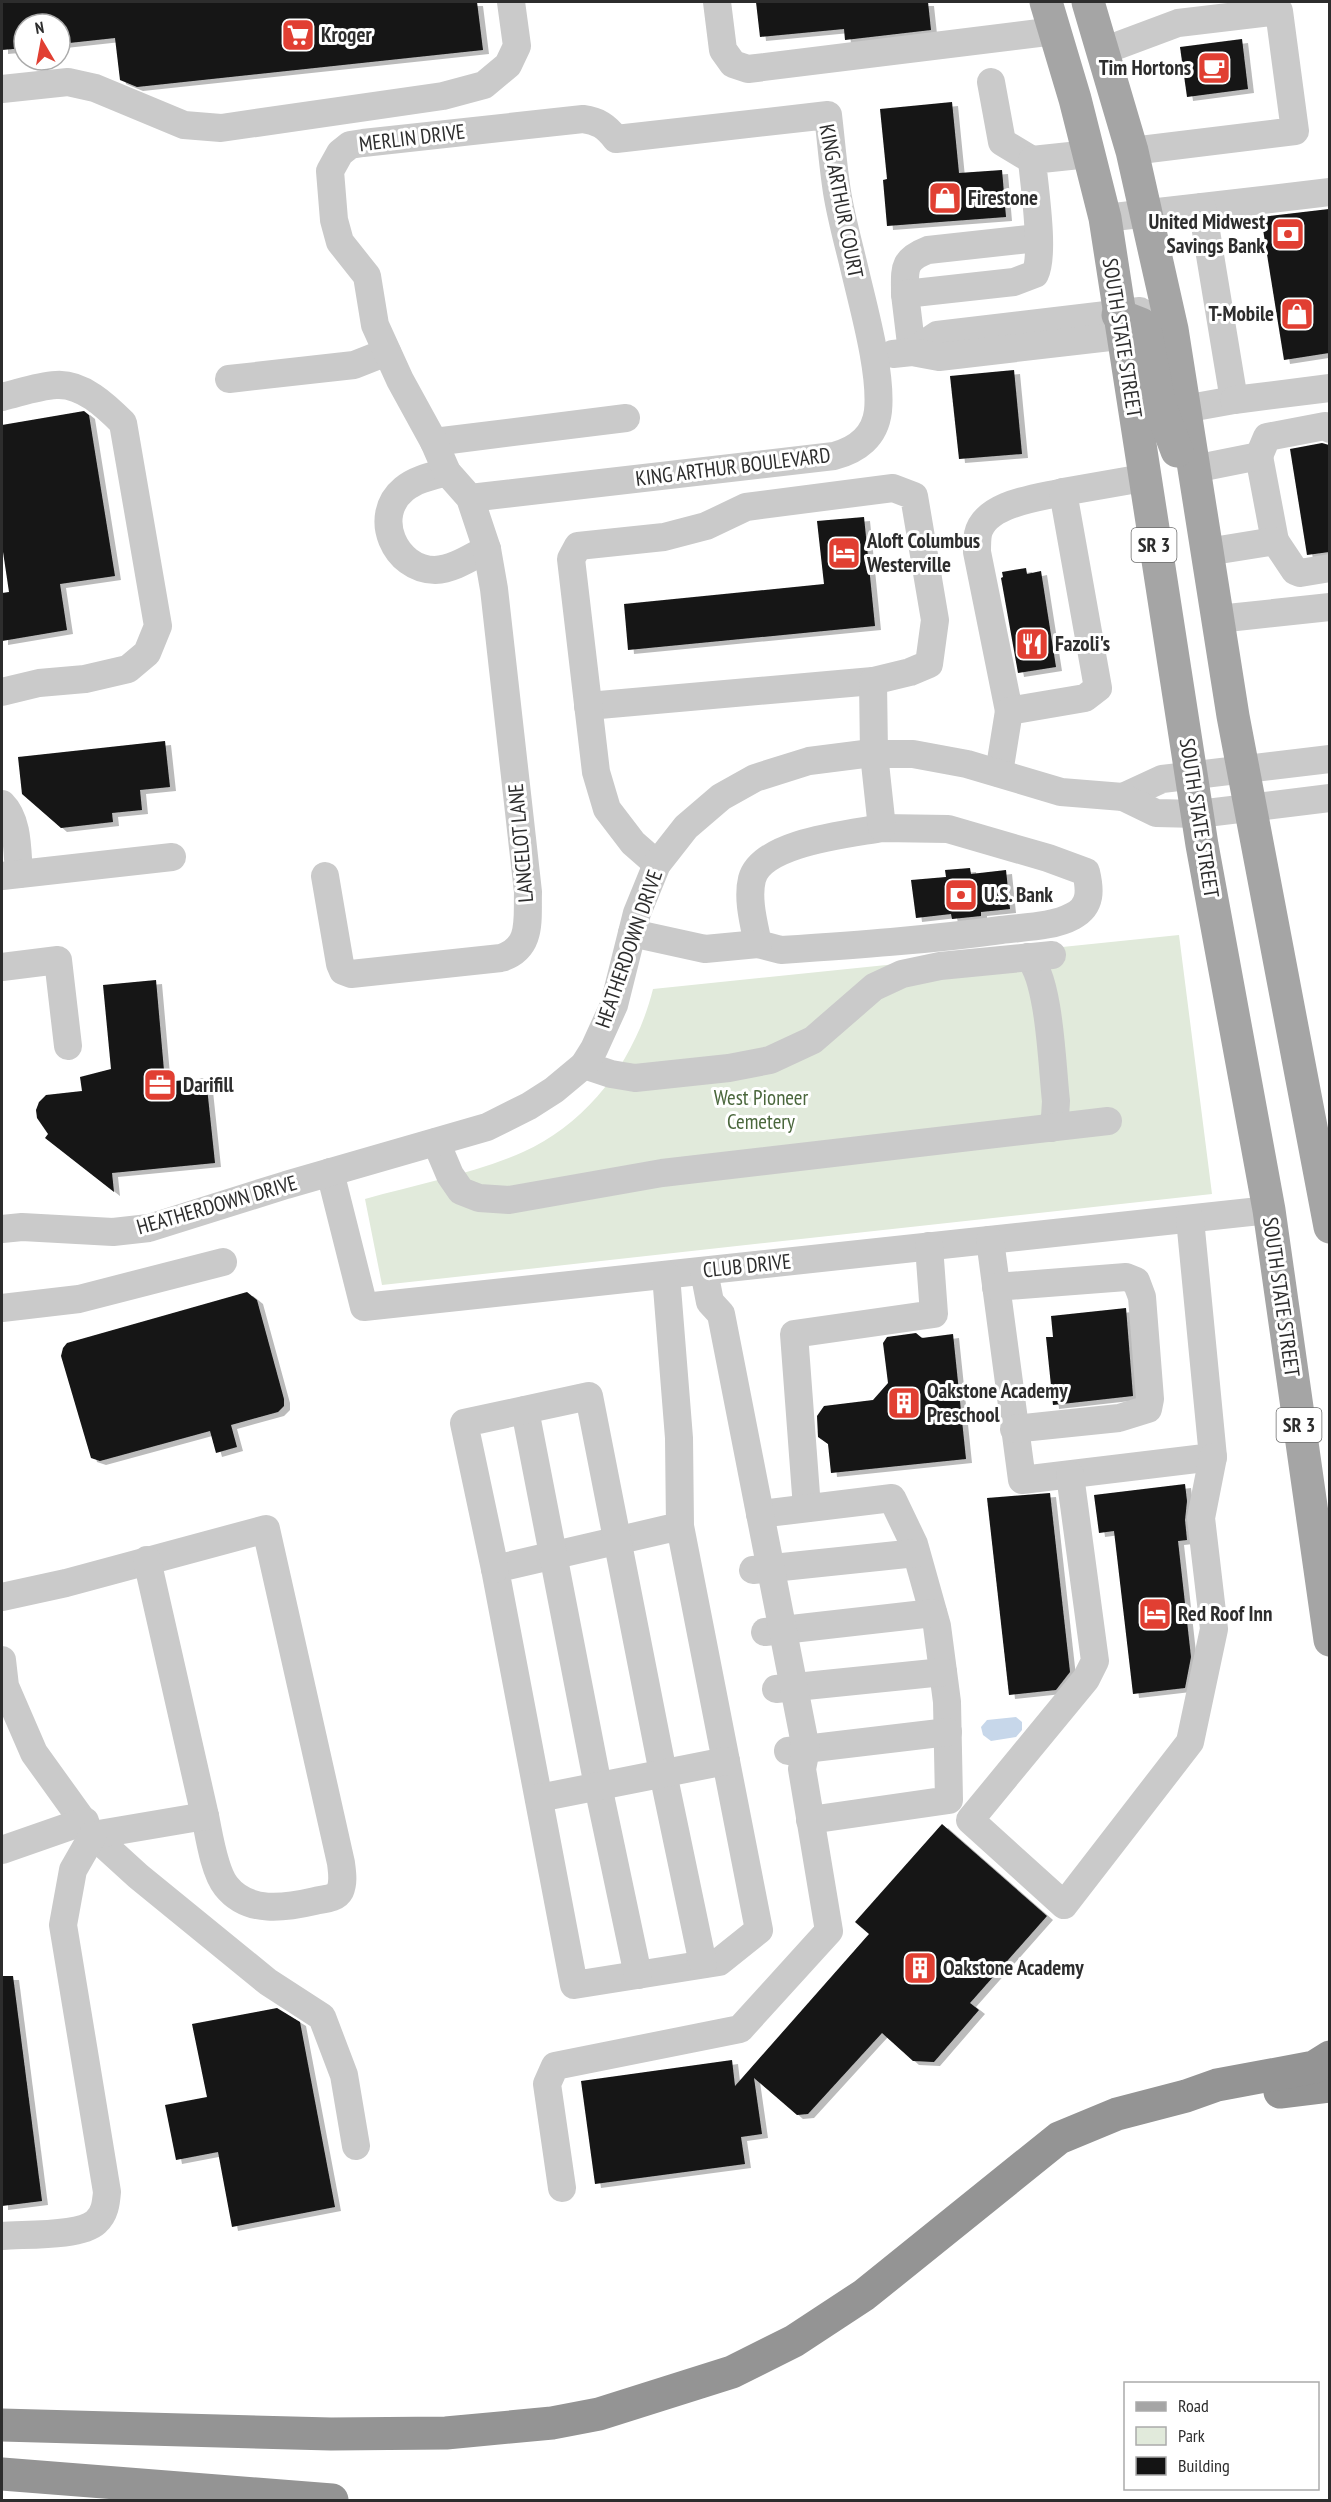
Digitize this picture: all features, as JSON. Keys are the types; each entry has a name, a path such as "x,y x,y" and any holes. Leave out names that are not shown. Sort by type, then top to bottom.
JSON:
{"highway":[{"path":"2,2425 331,2434 446,2433 497,2429 599,2414 647,2401 732,2372 794,2341 864,2295 1059,2138 1117,2114 1186,2096 1217,2085 1314,2067 1329,2057"},
{"path":"1186,2096 1218,2099 1329,2086"},
{"path":"2,2474 332,2500"}],"main road":[{"name":"SOUTH STATE STREET","path":"1088,2 1129,143 1145,213 1143,478 1202,845 1269,1210 1329,1640"},
{"name":"SOUTH STATE STREET","path":"1055,11 1105,218 1145,324 1184,409 1243,768 1329,1227"},
{"path":"1055,11 1089,84 1129,143"},
{"path":"1075,99 1105,154 1116,199 1123,206 1145,213"},
{"path":"1145,324 1160,406 1174,446 1196,481"}],"street":[{"path":"2,89 68,82 95,88 184,125 221,128 443,96 484,85 508,65 517,46 512,2"},
{"path":"717,2 723,50 733,64 748,69 1055,11"},
{"path":"1103,51 1178,23 1279,11 1294,131 1129,143"},
{"path":"991,82 1002,142 1032,160 1089,154"},
{"name":"KING ARTHUR COURT","path":"583,119 596,121 608,128 615,139 828,115 837,193 873,355"},
{"name":"MERLIN DRIVE","path":"470,498 447,472 375,325 367,276 340,242 334,220 330,171 340,153 350,145 583,119"},
{"path":"905,294 1027,278 1035,274 1039,266 1032,160"},
{"path":"1105,218 1329,192"},
{"path":"1202,207 1234,400"},
{"path":"912,352 905,294 905,271 910,259 928,250 1038,238"},
{"path":"873,355 912,352 937,335 1145,324"},
{"path":"229,379 354,365 387,352"},
{"name":"KING ARTHUR BOULEVARD","path":"470,498 834,456 850,452 862,444 874,427 878,410 873,355"},
{"path":"2,398 58,384 86,392 123,423 158,626 147,653 128,669 85,679 39,683 2,692"},
{"path":"1184,409 1329,388"},
{"path":"434,442 626,418"},
{"path":"1329,429 1325,426 1267,437 1259,456 1275,541 1295,571 1300,573 1329,568"},
{"path":"1196,481 1259,456"},
{"path":"447,472 424,478 404,489 394,500 388,515 388,530 395,548 404,558 419,567 434,570 451,567 487,549"},
{"path":"999,773 1009,711 977,552 978,533 987,518 1006,506 1063,492 1143,478"},
{"path":"588,706 873,681 910,672 929,664 936,620 914,496 893,489 746,507 706,526 664,537 578,546 571,559 588,706 596,772 608,809 633,843 657,864"},
{"path":"1009,711 1085,698 1098,688 1063,492"},
{"name":"LANCELOT LANE","path":"325,876 340,964 343,971 351,974 501,958 521,947 526,936 528,892 494,589 487,549 470,498"},
{"path":"1207,552 1275,541"},
{"path":"1218,619 1329,607"},
{"path":"873,681 874,754 882,828"},
{"name":"HEATHERDOWN DRIVE","path":"2,1229 22,1227 113,1232 149,1228 487,1127 529,1106 554,1090 584,1065 614,1005 637,913 657,864 686,827 721,797 755,778 809,761 874,754 913,754 967,764 1061,792 1123,797 1156,813 1198,814 1329,798"},
{"name":"HEATHERDOWN DRIVE","path":"1123,797 1162,779 1329,759"},
{"path":"2,804 11,820 16,839 10,875 172,857"},
{"path":"632,933 705,949 758,944 781,951 933,939 1047,924 1074,916 1086,903 1091,891 1086,872 1048,858 948,829 882,828 794,845 767,859 752,878 752,914 758,944"},
{"path":"584,1065 611,1074 635,1078 729,1068 770,1060 813,1040 874,987 902,974 940,966 1040,956 1034,963 1040,975 1044,996 1056,1101 1055,1117 1051,1128"},
{"path":"2,967 58,960 68,1046"},
{"path":"436,1142 450,1175 461,1191 479,1198 509,1200 662,1173 1108,1121"},
{"name":"CLUB DRIVE","path":"330,1173 364,1308 1269,1210"},
{"path":"1070,1474 1095,1661 1086,1679 970,1820 1064,1905 1190,1742 1214,1629 1201,1518 1213,1456 1190,1219"},
{"path":"990,1240 1022,1480 1213,1456"},
{"path":"807,1508 794,1334 934,1314 929,1246"},
{"path":"2,1308 80,1299 223,1262"},
{"path":"704,1271 710,1302 721,1314 760,1514 762,1569"},
{"path":"666,1275 679,1438 680,1526 759,1930 719,1962 574,1984 495,1569 464,1423 589,1396 663,1773 704,1964"},
{"path":"996,1287 1126,1277 1136,1281 1142,1297 1150,1399 1148,1409 1119,1418 1014,1429"},
{"path":"562,2188 547,2084 555,2066 740,2029 829,1931 799,1756 762,1569 704,1317 710,1302"},
{"path":"525,1410 598,1786 638,1975"},
{"path":"760,1514 892,1498 916,1553 933,1613 943,1672 947,1702 950,1800 810,1820"},
{"path":"495,1569 680,1526"},
{"path":"2,1597 266,1529 340,1863 343,1879 340,1891 335,1896 293,1906 270,1908 236,1896 224,1885 216,1864 147,1560"},
{"path":"762,1569 916,1553"},
{"path":"774,1631 933,1613"},
{"path":"2,1660 5,1686 34,1753 89,1828 138,1876 268,1982 322,2017 344,2075 356,2146"},
{"path":"785,1688 943,1672"},
{"path":"799,1756 948,1732"},
{"path":"538,1798 726,1761"},
{"path":"2,1850 89,1828 205,1816"},
{"path":"2,2236 84,2230 97,2222 106,2206 107,2192 63,1924 73,1870 89,1828"}],"green space":[{"name":"West Pioneer Cemetery","path":"1179,935 1212,1194 382,1285 365,1199 465,1173 504,1160 547,1140 569,1124 589,1106 622,1063 635,1040 653,989"}],"water":[{"path":"1016,1717 1022,1722 1022,1730 1016,1737 991,1741 983,1735 981,1727 987,1720"}],"building":[{"name":"Kroger","path":"2,2 477,2 483,50 137,87 120,80 115,38 72,43 72,12 12,12 12,49 2,50"},
{"path":"756,2 928,2 931,30 845,40 844,29 760,37"},
{"name":"Tim Hortons","path":"1242,39 1248,89 1187,97 1180,47"},
{"path":"952,102 959,173 1002,170 1006,217 887,226 883,180 887,179 880,109"},
{"path":"1329,209 1329,353 1284,360 1261,217"},
{"path":"1014,370 1022,454 959,459 950,376"},
{"path":"84,411 89,415 115,576 60,584 67,630 2,641 2,593 9,592 2,545 2,425"},
{"path":"1322,443 1329,445 1329,552 1307,555 1290,449"},
{"name":"Aloft Columbus Westerville","path":"864,517 875,626 628,650 624,604 824,584 817,521"},
{"name":"Fazoli's","path":"1026,568 1027,574 1041,571 1056,667 1018,673 1001,578 1003,577 1002,572"},
{"path":"165,741 170,787 140,790 142,810 112,813 113,822 61,828 22,794 18,757"},
{"name":"U.S. Bank","path":"970,868 971,874 1006,870 1010,909 981,912 981,916 952,919 951,914 916,918 911,880 946,877 945,870"},
{"name":"Darifill","path":"156,980 165,1082 206,1078 215,1163 112,1173 114,1192 45,1138 48,1134 37,1118 36,1110 39,1102 46,1095 82,1091 80,1077 111,1069 103,985"},
{"path":"247,1292 257,1300 284,1406 278,1412 231,1425 237,1447 216,1453 210,1431 100,1461 91,1458 61,1356 67,1343"},
{"path":"1126,1308 1133,1396 1053,1405 1046,1337 1053,1337 1051,1316"},
{"name":"Oakstone Academy Preschool","path":"916,1333 922,1338 953,1334 966,1459 831,1473 828,1444 818,1437 817,1416 824,1406 873,1400 888,1383 883,1343 887,1337"},
{"name":"Red Roof Inn","path":"1185,1484 1187,1540 1178,1541 1191,1657 1185,1688 1133,1694 1114,1531 1099,1533 1094,1495"},
{"path":"1050,1493 1070,1672 1056,1690 1009,1695 987,1498"},
{"name":"Oakstone Academy","path":"942,1824 1047,1916 970,2003 979,2010 934,2062 913,2061 882,2033 808,2114 797,2115 754,2078 762,2134 741,2137 745,2164 595,2184 581,2081 732,2060 735,2086 869,1934 855,1922"},
{"path":"2,1976 13,1976 42,2201 2,2206"},
{"path":"277,2008 300,2022 335,2207 232,2227 218,2152 176,2160 165,2105 207,2097 192,2024"}],"place":[{"name":"Kroger","path":"298,35"},
{"name":"Tim Hortons","path":"1214,68"},
{"name":"Firestone","path":"945,198"},
{"name":"United Midwest Savings Bank","path":"1288,234"},
{"name":"T-Mobile","path":"1297,314"},
{"name":"Aloft Columbus Westerville","path":"844,553"},
{"name":"Fazoli's","path":"1032,644"},
{"name":"U.S. Bank","path":"961,895"},
{"name":"Darifill","path":"160,1085"},
{"name":"Oakstone Academy Preschool","path":"904,1403"},
{"name":"Red Roof Inn","path":"1155,1614"},
{"name":"Oakstone Academy","path":"920,1968"}]}
